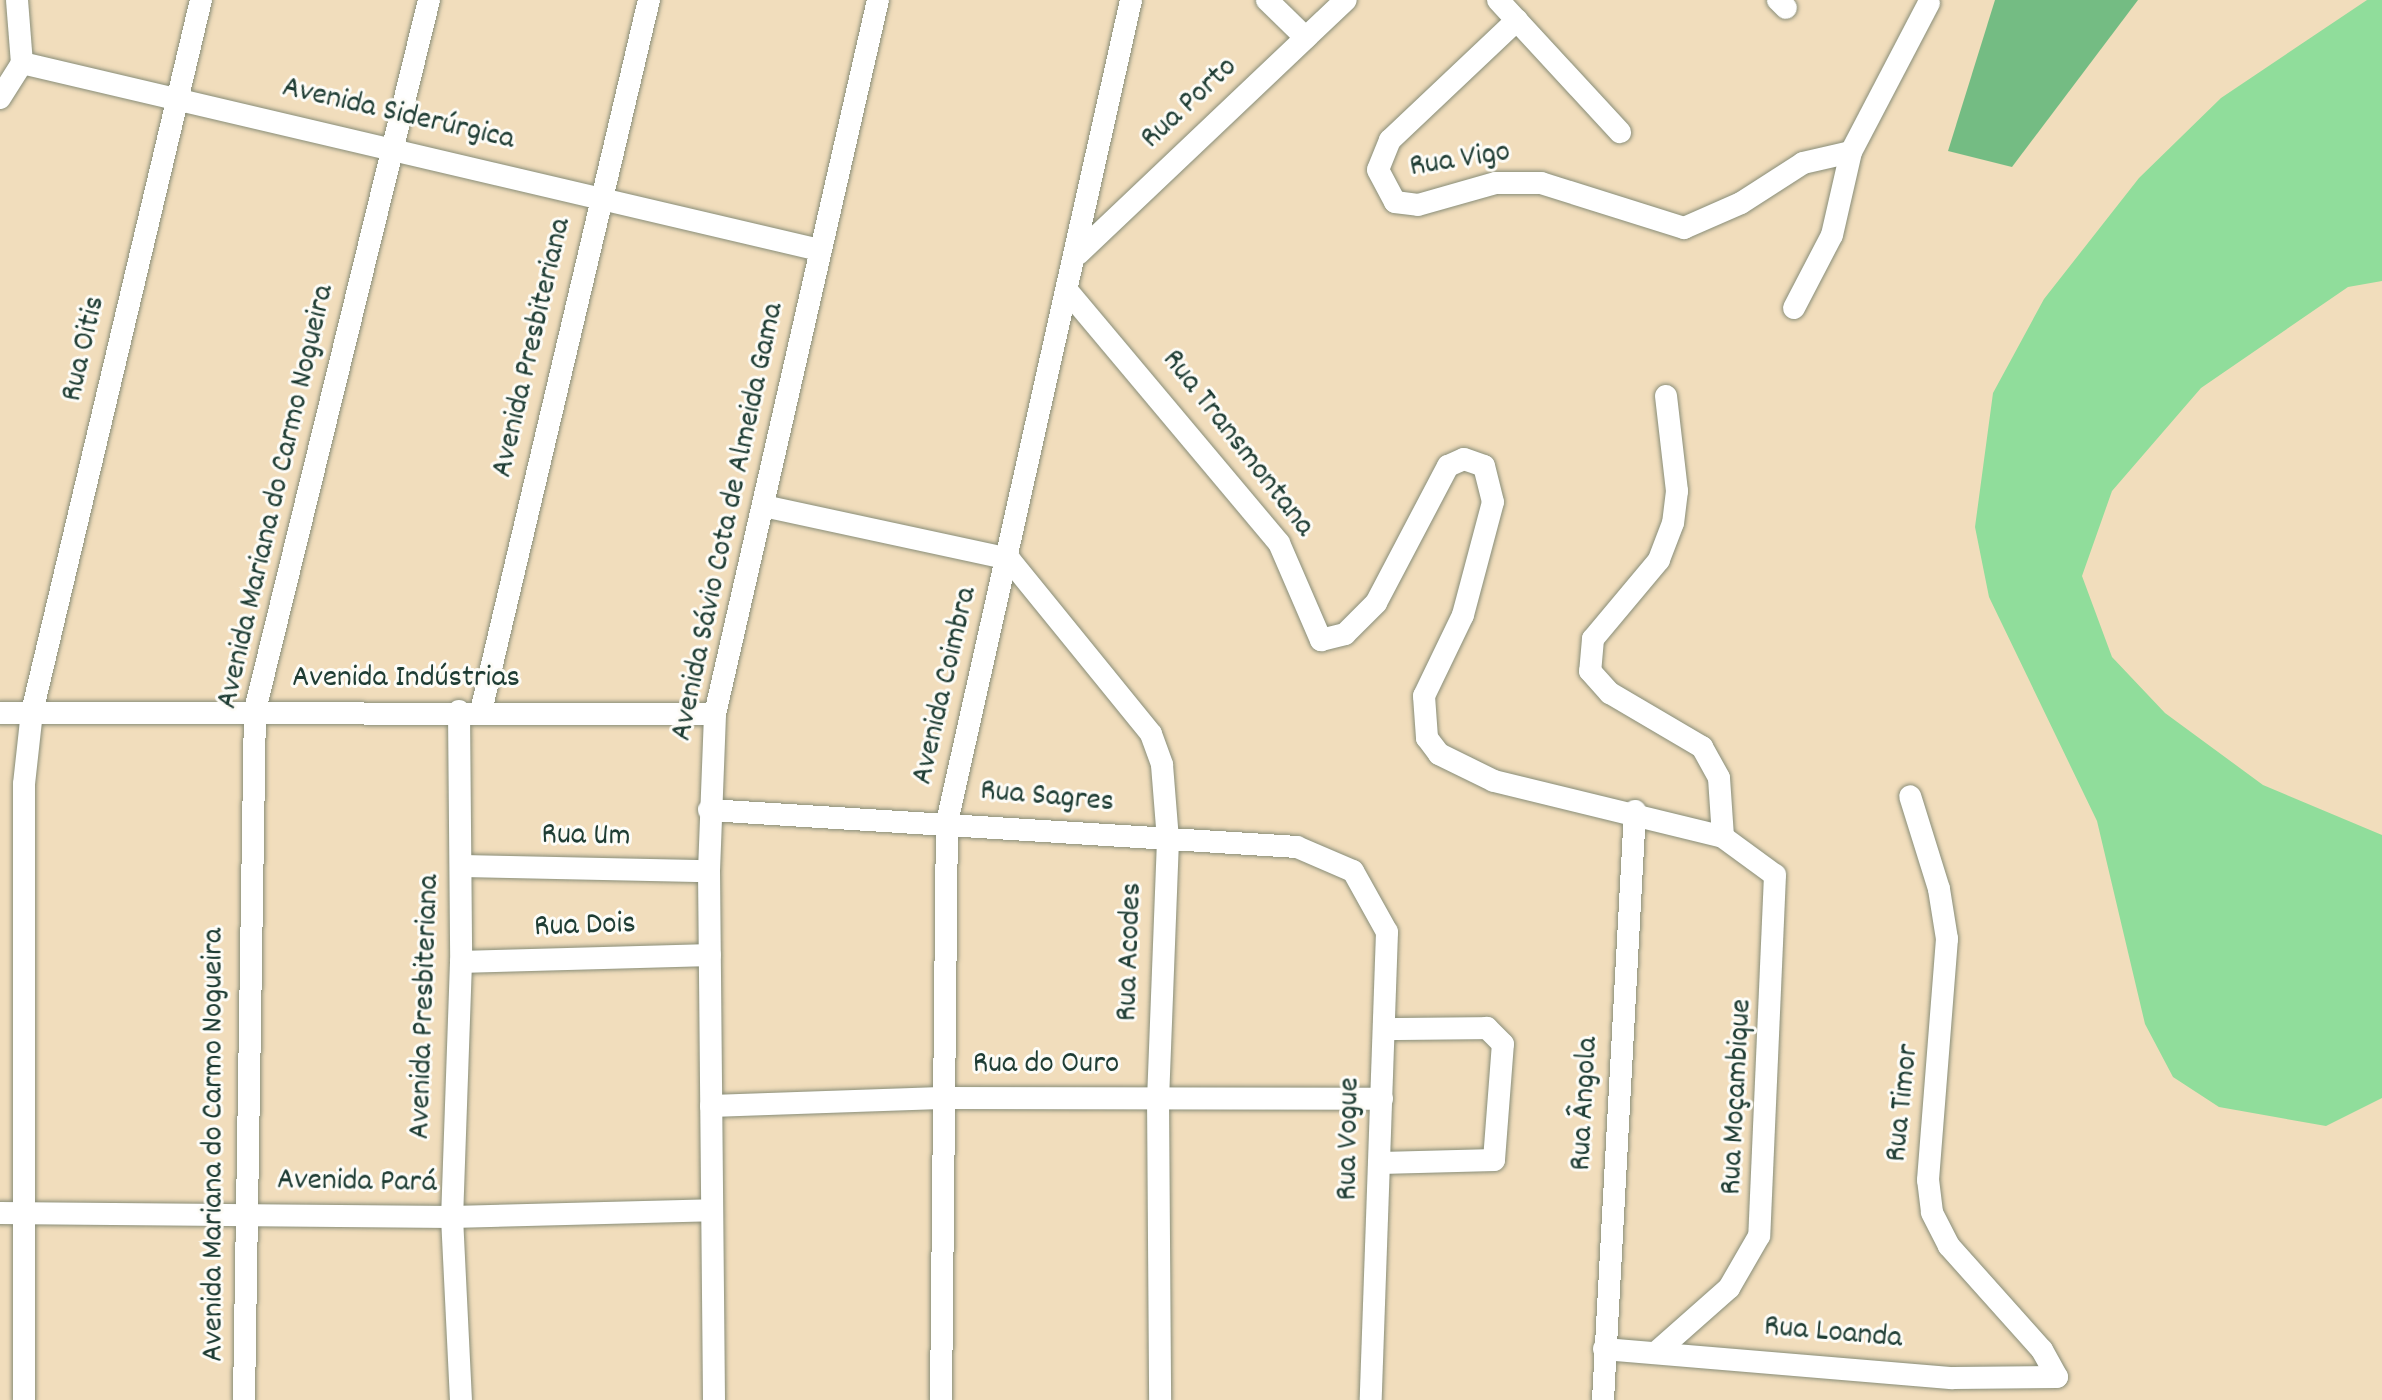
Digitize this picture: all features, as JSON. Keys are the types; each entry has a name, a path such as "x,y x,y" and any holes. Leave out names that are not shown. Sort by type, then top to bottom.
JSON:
{"street":[{"path":"0,98 22,63 17,0"},
{"name":"Rua Oitis","path":"24,1400 28,1213 24,784 32,712 201,0"},
{"name":"Avenida Mariana do Carmo Nogueira","path":"244,1400 250,1213 255,710 429,0"},
{"name":"Avenida Presbiteriana","path":"461,1400 452,1217 462,866 470,711 649,0"},
{"name":"Avenida Sávio Cota de Almeida Gama","path":"714,1400 709,810 715,714 878,0"},
{"name":"Avenida Coimbra","path":"941,1400 941,1098 947,822 1070,294 1131,0"},
{"path":"1267,0 1306,38"},
{"name":"Rua Porto","path":"1078,254 1346,0"},
{"path":"1498,0 1620,132"},
{"path":"1794,308 1832,235 1851,152 1929,3"},
{"name":"Rua Vigo","path":"1517,20 1390,140 1378,170 1395,202 1418,205 1496,183 1541,183 1684,228 1741,203 1803,163 1851,152"},
{"name":"Avenida Siderúrgica","path":"22,63 179,95 819,250"},
{"name":"Rua Transmontana","path":"1070,294 1279,543 1321,640 1345,634 1376,603 1448,466 1464,459 1484,466 1493,502 1463,615 1424,696 1427,738 1439,754 1494,781 1635,811"},
{"path":"1666,396 1677,491 1673,523 1659,560 1593,639 1590,671 1610,693 1702,747 1719,778 1723,837"},
{"path":"764,506 1009,559"},
{"name":"Rua Acodes","path":"1009,559 1151,734 1162,765 1168,840 1158,1096 1160,1400"},
{"name":"Avenida Indústrias","path":"0,713 255,710 715,714"},
{"name":"Rua Timor","path":"1910,796 1947,939 1928,1180 1932,1212 1949,1246 2042,1350 2057,1377"},
{"name":"Rua Sagres","path":"709,810 947,822 1297,847 1340,859 1367,885"},
{"name":"Rua Moçambique","path":"1635,811 1723,837 1765,861 1779,888 1764,1211 1759,1236 1729,1288 1659,1350"},
{"name":"Rua Ângola","path":"1603,1400 1635,811"},
{"name":"Rua Um","path":"462,866 709,871"},
{"name":"Rua Vogue","path":"1367,885 1387,932 1382,1163 1371,1400"},
{"name":"Rua Dois","path":"461,962 710,955"},
{"path":"1382,1163 1494,1160 1503,1044 1487,1028 1385,1029"},
{"name":"Rua do Ouro","path":"711,1106 941,1098 1158,1096 1382,1099"},
{"name":"Avenida Pará","path":"0,1213 452,1217 712,1210"},
{"name":"Rua Loanda","path":"1604,1349 1659,1350 1953,1378 2057,1377"}],"green space":[{"path":"1995,0 2138,0 2012,167 1948,151"},
{"path":"2367,0 2382,0 2382,281 2348,287 2201,388 2112,491 2082,576 2112,657 2165,713 2263,785 2382,835 2382,1098 2326,1126 2219,1107 2173,1077 2145,1024 2097,821 1989,597 1975,527 1993,393 2044,299 2139,178 2221,98"}]}
